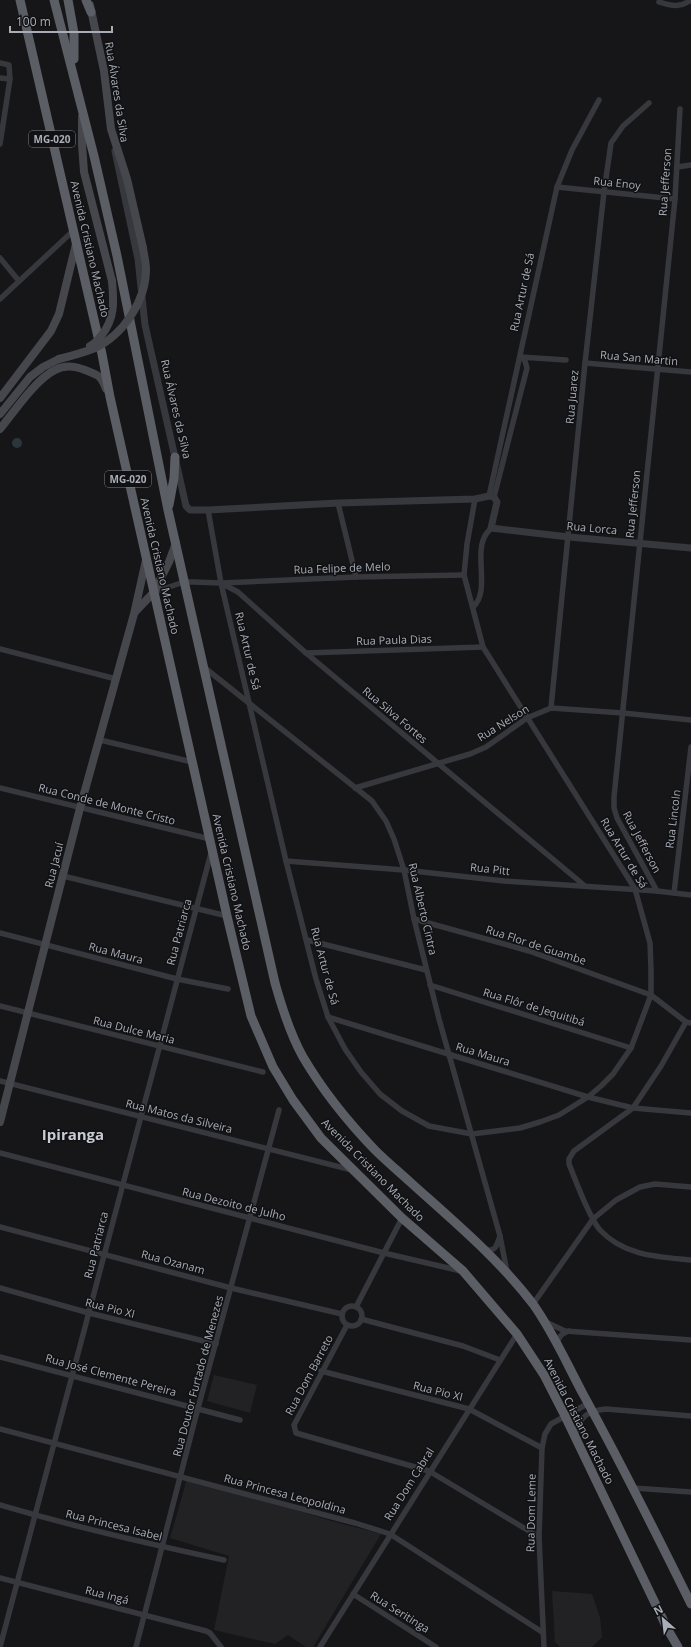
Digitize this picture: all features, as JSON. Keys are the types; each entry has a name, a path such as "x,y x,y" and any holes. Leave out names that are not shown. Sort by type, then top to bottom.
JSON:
{"highway":[{"name":"Avenida Cristiano Machado","path":"20,0 102,354 146,560 251,1016 272,1067 293,1100 321,1138 402,1218 463,1271 517,1334 544,1375 575,1436 668,1630 678,1647"},
{"name":"Avenida Cristiano Machado","path":"54,0 74,72 118,264 168,510 275,983 291,1032 308,1064 348,1120 376,1152 485,1250 507,1272 533,1304 544,1321 591,1407 691,1604"},
{"path":"68,0 74,33 74,72"},
{"path":"88,0 91,12"},
{"path":"168,510 174,478 175,457"}],"main road":[{"name":"Rua Álvares da Silva","path":"91,12 103,64 111,129"},
{"name":"Avenida Cristiano Machado","path":"59,359 94,345 109,326 114,302 112,281 84,172 82,109"},
{"path":"0,414 30,377 42,367 59,359 96,348 110,339 132,314 140,299 146,270 143,248 127,179 111,129"},
{"path":"0,398 51,331 59,314 76,244"},
{"path":"0,429 43,378 55,370 76,366 98,374 103,379 110,397"},
{"name":"Rua Jacuí","path":"134,614 154,592 169,562 176,543"},
{"name":"Rua Jacuí","path":"0,1122 80,808 134,614 146,560"}],"street":[{"path":"660,0 659,2 671,6 681,6 691,0"},
{"path":"0,63 10,65 10,79 0,144"},
{"path":"0,78 10,79"},
{"name":"Rua Artur de Sá","path":"492,497 520,357 557,187 572,150 599,100"},
{"name":"Rua Juarez","path":"551,708 585,363 604,192 611,143 623,126 649,103"},
{"name":"Rua Jefferson","path":"657,891 617,818 614,808 639,542 658,369 677,167 680,109"},
{"name":"Rua Álvares da Silva","path":"111,129 120,182 138,259 145,325 186,506 190,510 338,503 475,499 492,497"},
{"path":"677,167 691,165"},
{"name":"Rua Enoy","path":"557,187 674,199"},
{"path":"0,299 73,230"},
{"path":"0,258 19,281"},
{"path":"520,357 566,360"},
{"name":"Rua Artur de Sá","path":"492,497 527,368 525,361 520,357"},
{"name":"Rua San Martin","path":"585,363 691,372"},
{"name":"Rua Artur de Sá","path":"473,607 477,604 481,589 482,545 484,537 491,528 497,502 492,497"},
{"name":"Rua Artur de Sá","path":"208,510 221,583 286,861 316,979 328,1017 345,1049 361,1072 380,1094 402,1111 429,1126 472,1134 520,1128 540,1122 559,1115 588,1097 613,1074 631,1048 650,994 651,970 650,943 636,889 483,647 464,574 467,544 475,499"},
{"path":"338,503 356,577"},
{"name":"Rua Lorca","path":"491,528 691,548"},
{"name":"Rua Felipe de Melo","path":"221,583 464,574"},
{"name":"Rua Silva Fortes","path":"184,582 221,583 238,592 306,653 585,886"},
{"name":"Rua Jacuí","path":"154,592 184,582"},
{"name":"Rua Paula Dias","path":"306,653 483,647"},
{"path":"0,649 116,679"},
{"name":"Rua Alberto Cintra","path":"203,667 372,801 386,821 394,839 404,870 426,970 500,1236 507,1272"},
{"name":"Rua Nelson","path":"355,788 470,754 486,747 527,718 551,708 691,720"},
{"path":"100,740 192,762"},
{"name":"Rua Lincoln","path":"674,893 691,747"},
{"name":"Rua Conde de Monte Cristo","path":"0,788 210,839"},
{"name":"Rua Patriarca","path":"0,1647 160,1047 176,979 212,849"},
{"name":"Rua Pitt","path":"286,861 404,870 504,881 636,889 691,895"},
{"path":"63,876 227,916"},
{"name":"Rua Flor de Guambe","path":"414,919 529,951 650,994 688,1023"},
{"name":"Rua Maura","path":"0,933 176,979 228,989"},
{"path":"307,940 426,970"},
{"name":"Rua Flôr de Jequitibá","path":"430,985 631,1048"},
{"name":"Rua Dulce Maria","path":"0,1006 263,1072"},
{"name":"Rua Maura","path":"328,1017 588,1097 633,1108 691,1112"},
{"path":"688,1023 633,1108 574,1151 569,1159 569,1164 593,1219 600,1230 610,1239 634,1252 653,1256 691,1260"},
{"name":"Rua Matos da Silveira","path":"0,1081 354,1171"},
{"name":"Rua Doutor Furtado de Menezes","path":"136,1647 198,1408 279,1110"},
{"name":"Rua Dezoito de Julho","path":"0,1153 384,1253 463,1271"},
{"path":"533,1304 593,1219 616,1200 640,1187 654,1184 691,1187"},
{"path":"356,1307 402,1218"},
{"name":"Rua Ozanam","path":"0,1227 231,1288 342,1314"},
{"path":"485,1250 492,1250 496,1248 500,1236"},
{"name":"Rua Pio XI","path":"0,1288 89,1313 216,1344"},
{"path":"348,1307 356,1307 361,1312 361,1319 354,1326 347,1325 343,1320 342,1314 348,1307"},
{"path":"361,1319 463,1346 500,1360"},
{"path":"544,1321 569,1331 691,1340"},
{"name":"Rua Dom Barreto","path":"347,1325 294,1425 294,1430 298,1434 429,1472"},
{"path":"557,1345 558,1337 562,1333 569,1331"},
{"name":"Rua Dom Cabral","path":"320,1647 517,1334"},
{"name":"Rua José Clemente Pereira","path":"0,1357 240,1420"},
{"name":"Rua Pio XI","path":"321,1372 469,1409 542,1448"},
{"path":"575,1436 579,1424 591,1407 691,1416"},
{"name":"Rua Dom Leme","path":"544,1647 542,1632 539,1538 542,1448 545,1434 554,1422 565,1416 591,1407"},
{"name":"Rua Princesa Leopoldina","path":"0,1429 355,1523 390,1534 542,1632"},
{"path":"429,1472 539,1538"},
{"path":"633,1488 691,1492"},
{"path":"640,1501 644,1491 648,1488"},
{"name":"Rua Princesa Isabel","path":"0,1505 163,1547 224,1560"},
{"name":"Rua Ingá","path":"0,1578 210,1633 221,1647"},
{"name":"Rua Seritinga","path":"353,1594 436,1647"}],"shaded area":[{"path":"15,438 19,438 21,439 21,447 15,448 12,445 12,441"},
{"path":"214,1375 257,1385 250,1413 207,1401"},
{"path":"187,1479 381,1534 313,1647 306,1647 288,1635 275,1644 214,1630 229,1556 170,1538"},
{"path":"552,1591 592,1594 600,1617 602,1637 592,1647 560,1647 555,1642"}],"district":[{"name":"Ipiranga","path":"73,1135"}]}
